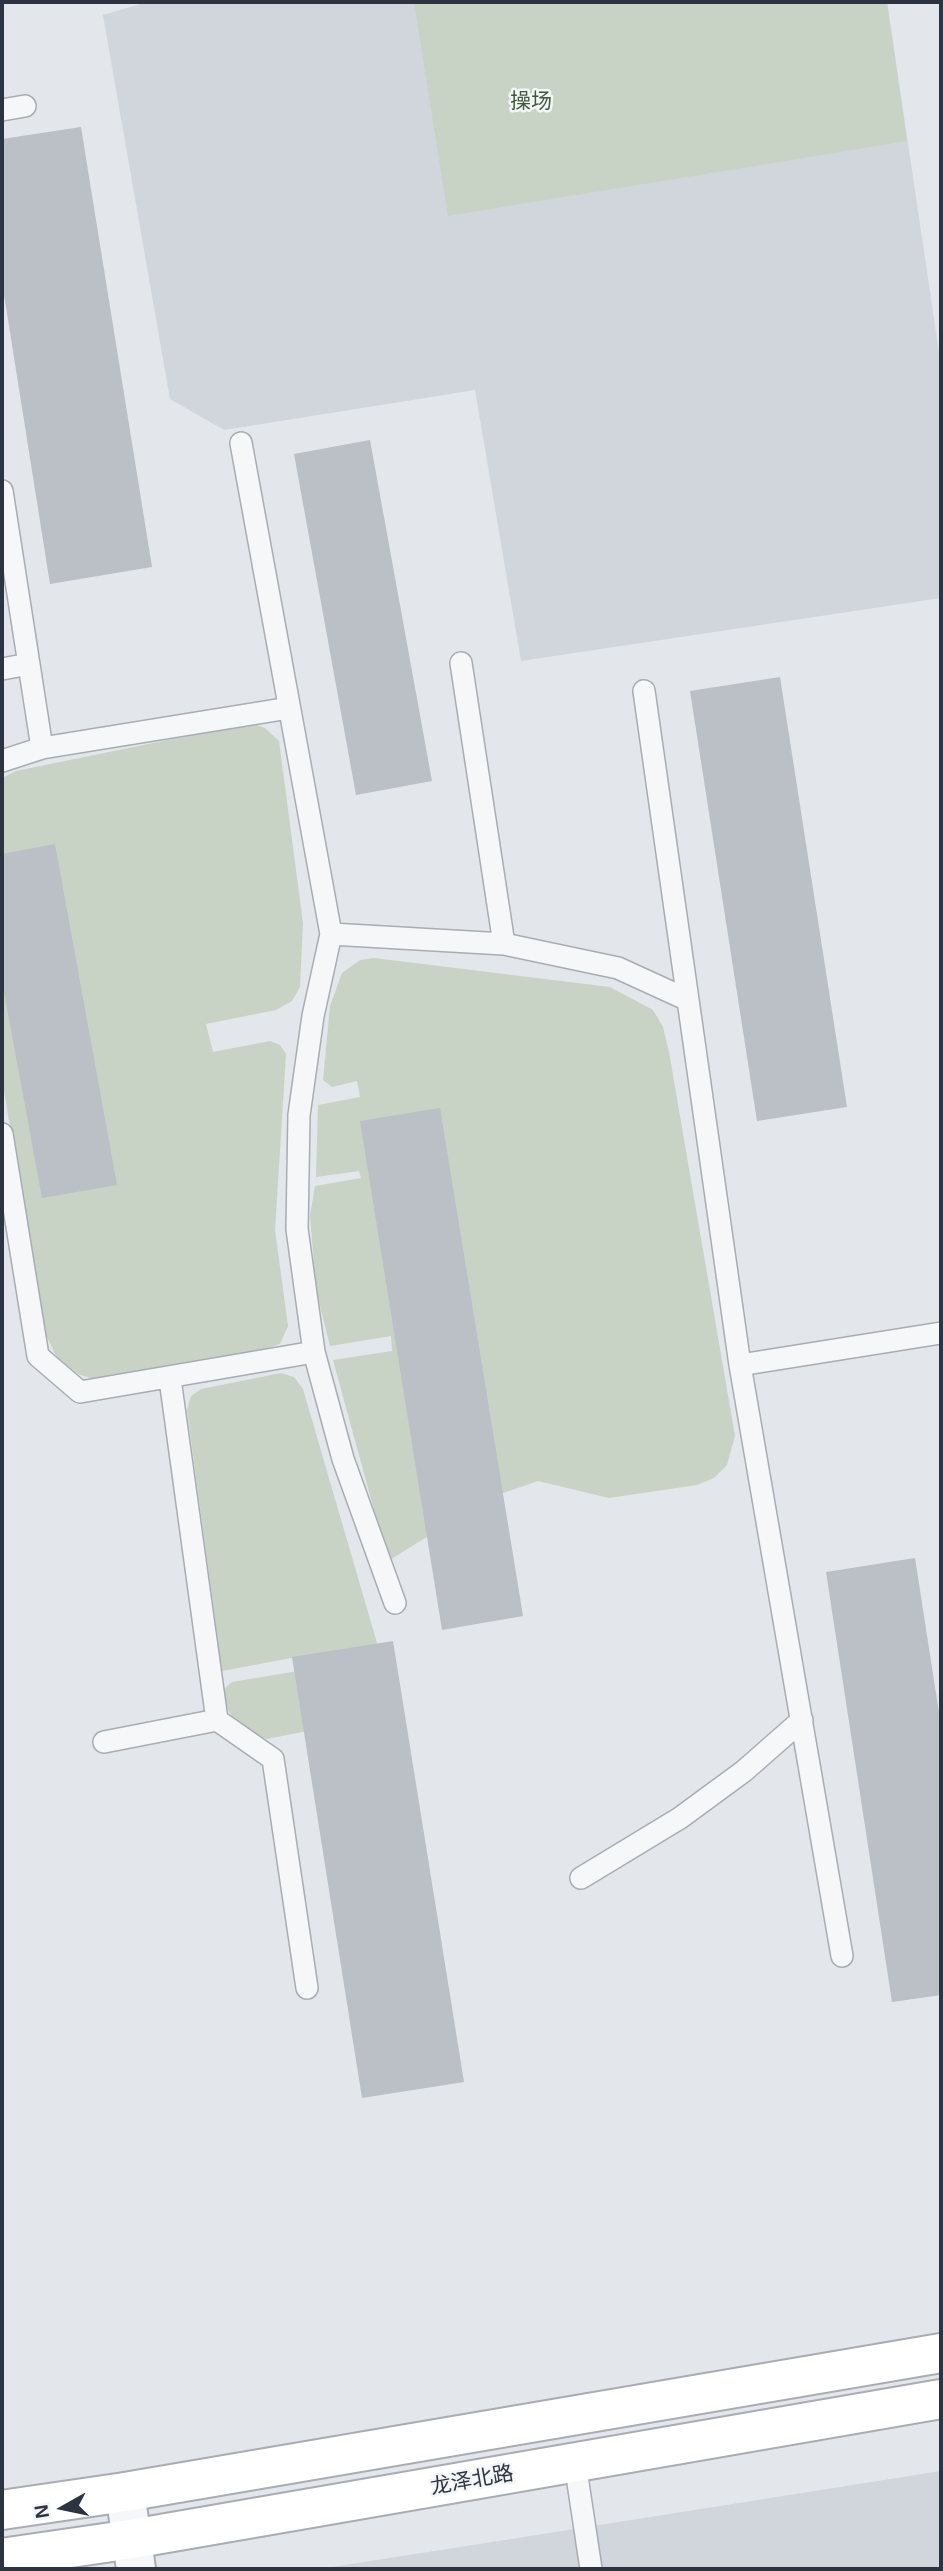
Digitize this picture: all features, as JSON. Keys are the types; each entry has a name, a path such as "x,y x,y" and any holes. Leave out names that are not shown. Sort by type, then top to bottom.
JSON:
{"main road":[{"path":"2,2510 125,2492 941,2353"},
{"name":"龙泽北路","path":"2,2558 134,2554 575,2463 941,2399"}],"street":[{"path":"125,2492 134,2554"}],"lane":[{"path":"2,110 24,106"},
{"path":"241,443 331,934 313,1016 299,1115 297,1229 314,1352 342,1459 395,1603"},
{"path":"2,491 42,748"},
{"path":"461,663 504,944"},
{"path":"2,669 29,664"},
{"path":"644,691 740,1364 842,1956"},
{"path":"2,761 42,748 289,708"},
{"path":"331,934 504,944 618,968 688,1000"},
{"path":"2,1134 38,1356 80,1392 170,1379 314,1352"},
{"path":"740,1364 941,1333"},
{"path":"170,1379 217,1720"},
{"path":"104,1742 217,1720 273,1759 307,1988"},
{"path":"581,1878 680,1818 744,1771 802,1720"},
{"path":"575,2463 591,2569"}],"shaded area":[{"path":"148,2 887,2 941,366 941,598 521,661 475,390 224,430 170,399 103,15"},
{"path":"941,2471 941,2569 319,2569 505,2540"}],"green space":[{"name":"操场","path":"414,2 887,2 907,141 448,216"},
{"path":"251,723 265,728 279,741 303,923 300,987 292,1001 276,1010 206,1024 213,1052 270,1041 280,1045 286,1054 275,1230 288,1326 280,1344 263,1350 100,1381 78,1374 57,1358 45,1333 2,1079 2,778 16,771"},
{"path":"374,958 610,987 653,1010 663,1027 669,1052 735,1436 727,1465 714,1478 697,1485 609,1498 538,1481 492,1497 388,1561 333,1360 392,1351 391,1336 330,1346 316,1290 310,1215 315,1186 361,1178 359,1171 316,1177 318,1105 360,1097 357,1081 332,1087 323,1080 330,1006 342,973 360,960"},
{"path":"281,1373 294,1377 303,1389 391,1691 377,1717 267,1739 249,1734 234,1720 227,1708 224,1689 232,1682 304,1670 302,1656 222,1671 187,1410 191,1396 201,1389"}],"building":[{"path":"81,127 152,567 50,584 2,282 2,139"},
{"path":"370,440 432,781 356,795 294,454"},
{"path":"780,677 847,1107 757,1121 690,691"},
{"path":"55,844 117,1185 42,1198 2,981 2,854"},
{"path":"440,1108 523,1616 442,1630 360,1121"},
{"path":"915,1558 941,1726 941,1995 892,2002 826,1572"},
{"path":"393,1641 464,2082 362,2098 292,1657"}]}
